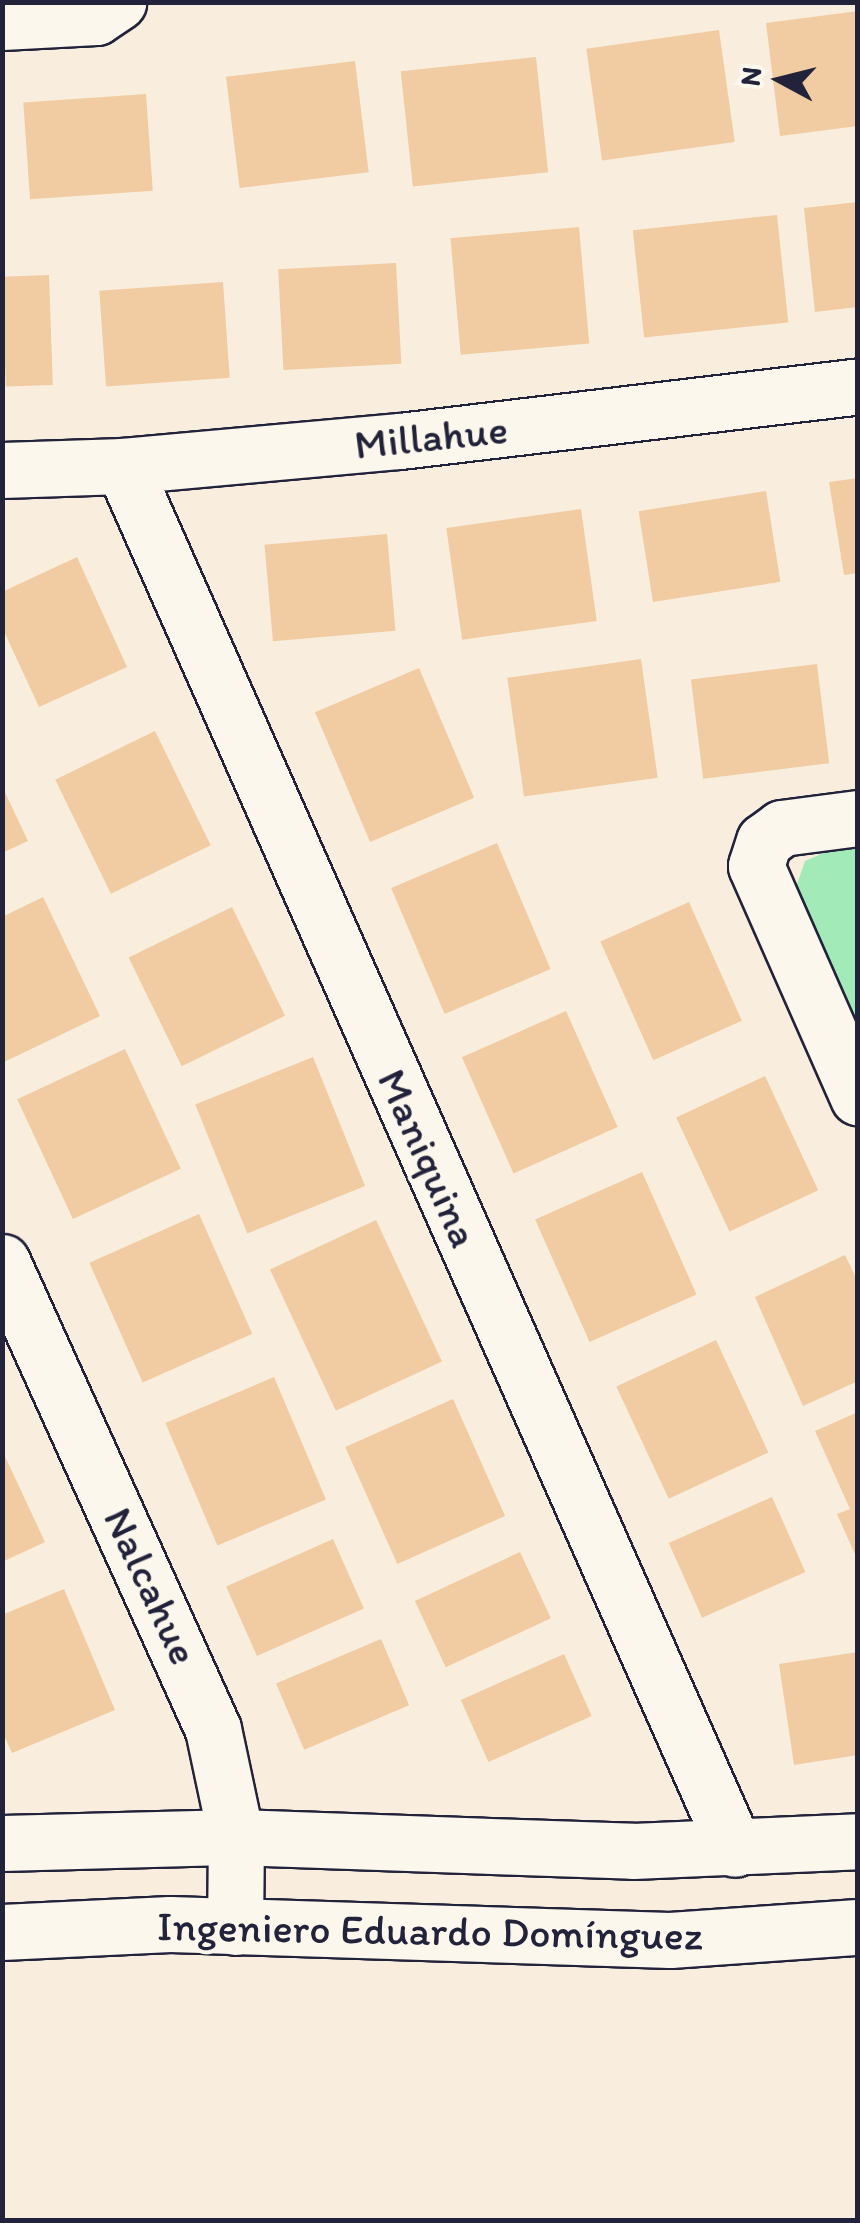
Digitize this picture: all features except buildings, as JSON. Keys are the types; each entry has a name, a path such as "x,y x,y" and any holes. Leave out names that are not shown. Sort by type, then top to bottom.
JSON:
{"street":[{"path":"2,22 96,17 118,2"},
{"name":"Millahue","path":"2,470 123,466 532,426 858,386"},
{"name":"Maniquina","path":"123,466 735,1849"},
{"path":"858,818 782,828 764,841 756,866 858,1097"},
{"name":"Nalcahue","path":"2,1262 198,1688 224,1764 236,1838 235,1927"},
{"name":"Ingeniero Eduardo Domínguez","path":"2,1843 236,1838 599,1850 735,1849 858,1841"},
{"name":"Ingeniero Eduardo Domínguez","path":"2,1932 116,1925 670,1940 858,1928"}],"green space":[{"path":"857,847 857,1025 795,890 805,861 830,850"}]}
